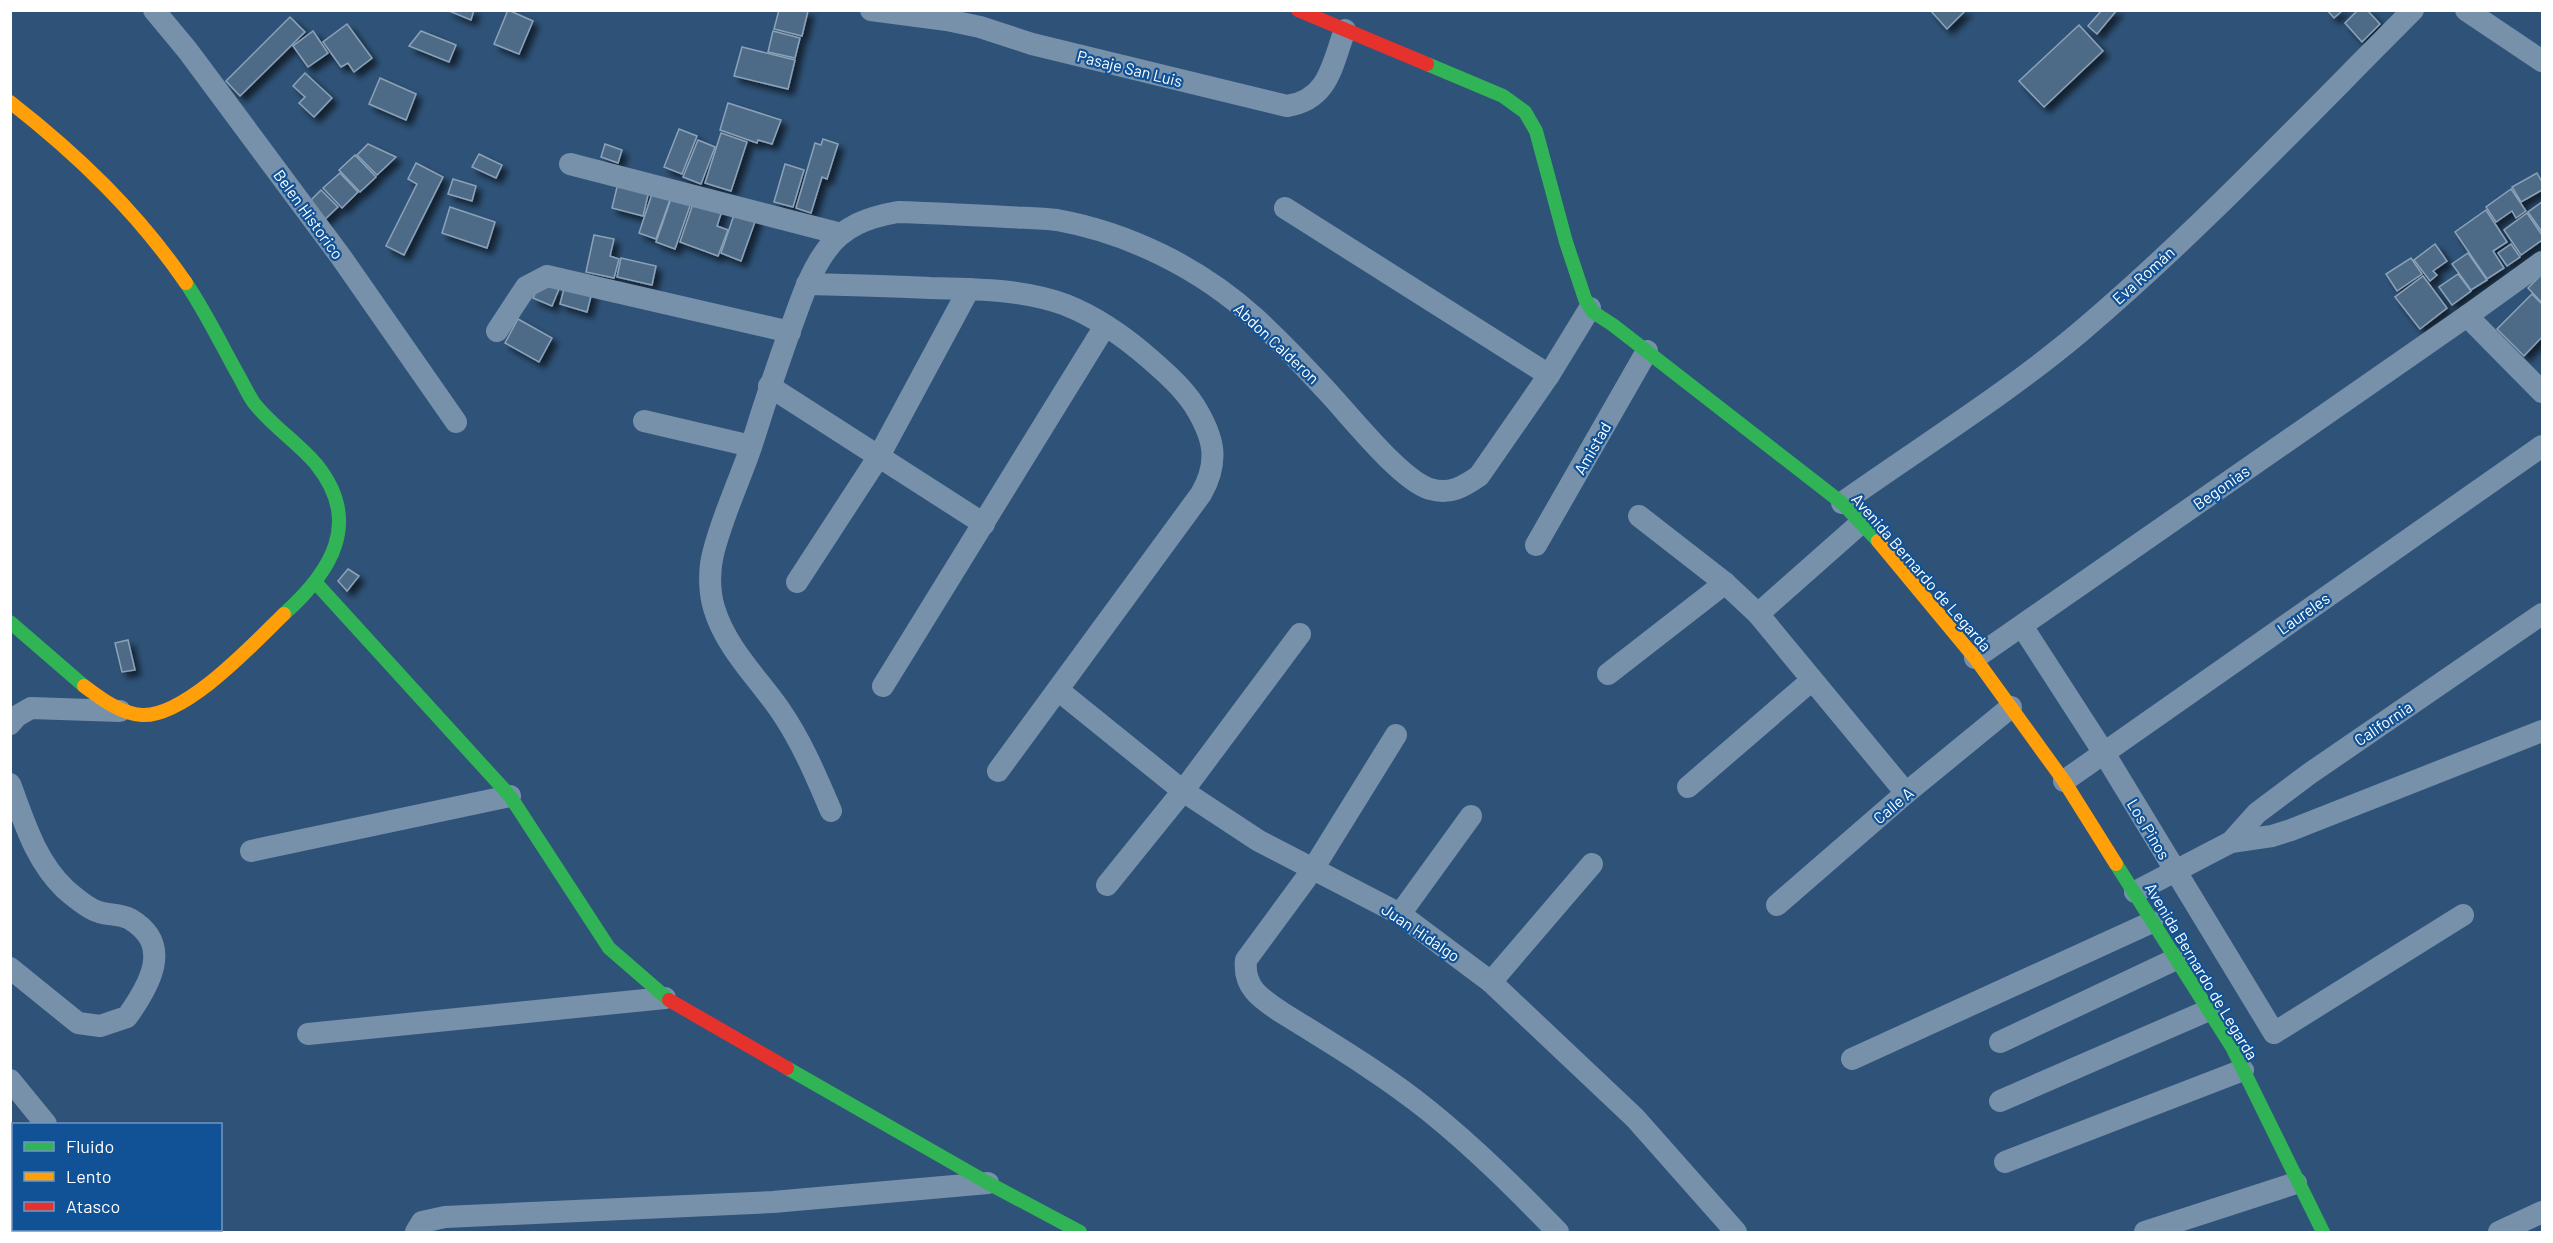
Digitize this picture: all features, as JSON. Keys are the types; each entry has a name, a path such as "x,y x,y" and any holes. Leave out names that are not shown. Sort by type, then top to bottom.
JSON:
{"street":[{"name":"Belen Historico","path":"154,10 188,51 334,248 456,422"},
{"name":"Pasaje San Luis","path":"871,10 947,20 980,27 1032,44 1287,106 1302,104 1315,96 1325,84 1345,30"},
{"path":"1298,10 1503,96 1525,112 1536,130 1566,242 1590,308"},
{"name":"Eva Román","path":"1842,503 2025,374 2079,333 2192,230 2413,10"},
{"path":"2466,10 2542,61"},
{"path":"10,102 63,142 124,203 165,252 256,405 310,456 329,482 338,511 334,551 316,583 234,664 184,700 159,713 143,715 125,711 31,708 17,716 10,724"},
{"path":"570,164 840,234"},
{"path":"1285,208 1549,375"},
{"name":"Abdon Calderon","path":"831,811 806,752 780,710 752,676 729,640 714,608 710,585 713,555 769,386 807,284 825,251 840,234 873,216 918,212 1055,220 1095,228 1141,244 1199,276 1254,317 1324,388 1384,454 1410,477 1428,489 1447,492 1464,487 1479,476 1549,375 1590,308"},
{"name":"Begonias","path":"1975,658 2542,262"},
{"path":"497,331 526,287 547,276 790,332"},
{"path":"807,284 969,289 1023,294 1066,305 1105,326 1140,350 1173,380 1201,417 1211,440 1214,458 1211,477 1201,494 998,771"},
{"path":"798,582 879,456 969,289"},
{"name":"Avenida Bernardo de Legarda","path":"1590,308 1842,503 1862,522 1975,658 2064,781 2209,1010 2243,1070 2296,1183 2323,1233"},
{"path":"2467,316 2542,392"},
{"path":"883,686 1105,326"},
{"name":"Amistad","path":"1536,545 1647,351"},
{"path":"769,386 984,524"},
{"path":"644,422 751,446"},
{"name":"Laureles","path":"2064,781 2542,446"},
{"path":"1639,516 1725,583 1758,614 1906,793"},
{"path":"1758,614 1862,522"},
{"path":"316,583 510,796 609,948 666,998 988,1183 1080,1233"},
{"path":"1608,674 1725,583"},
{"name":"California","path":"2231,842 2257,813 2309,774 2542,614"},
{"path":"10,622 44,656 80,683 125,711"},
{"name":"Los Pinos","path":"2022,626 2104,753 2274,1033 2463,915"},
{"path":"1107,885 1183,791 1300,634"},
{"path":"1688,787 1812,680"},
{"name":"Juan Hidalgo","path":"1058,690 1183,791 1259,841 1400,914 1491,982 1635,1118 1736,1233"},
{"name":"Calle A","path":"1777,905 1906,793 2011,707"},
{"path":"2135,892 2231,842 2272,837 2542,731"},
{"path":"1396,735 1313,869 1246,960 1245,970 1252,989 1261,999 1352,1057 1428,1110 1480,1155 1558,1233"},
{"path":"10,784 36,852 65,889 96,912 129,918 146,932 155,950 154,972 127,1017 100,1026 78,1023 10,968"},
{"path":"251,851 510,796"},
{"path":"1400,914 1471,816"},
{"path":"1491,982 1592,864"},
{"path":"1852,1059 2152,922"},
{"path":"2001,1042 2176,958"},
{"path":"308,1034 666,998"},
{"path":"2000,1101 2209,1010"},
{"path":"2005,1162 2243,1070"},
{"path":"17,1087 24,1123"},
{"path":"17,1087 44,1123"},
{"path":"416,1233 422,1222 445,1217 773,1202 988,1183"},
{"path":"2145,1233 2296,1183"},
{"path":"2499,1233 2542,1212"}],"building":[{"path":"447,10 474,10 471,20"},
{"path":"508,10 533,21 519,54 494,44"},
{"path":"779,10 808,11 802,36 774,29"},
{"path":"1930,10 1966,10 1947,29"},
{"path":"2102,10 2117,10 2097,34 2088,26"},
{"path":"2327,10 2343,10 2334,18"},
{"path":"2358,10 2367,10 2380,24 2362,42 2345,23"},
{"path":"290,17 305,32 240,96 226,81"},
{"path":"347,24 372,58 354,72 348,63 341,67 323,42"},
{"path":"2079,25 2103,51 2044,107 2019,81"},
{"path":"313,31 328,53 308,67 293,46"},
{"path":"421,31 456,45 449,62 409,46"},
{"path":"773,31 800,38 795,58 768,52"},
{"path":"742,47 795,60 788,89 734,76"},
{"path":"305,73 332,98 314,117 299,103 305,97 293,86"},
{"path":"380,78 416,94 406,120 369,104"},
{"path":"728,103 781,120 772,144 758,140 757,143 720,130"},
{"path":"679,129 697,136 682,174 664,167"},
{"path":"721,133 747,142 731,191 705,183"},
{"path":"823,139 838,144 827,179 822,177 811,213 796,208 815,143 821,145"},
{"path":"698,140 715,147 701,184 683,177"},
{"path":"368,144 396,157 377,175 357,155"},
{"path":"605,144 622,150 618,163 601,157"},
{"path":"479,154 502,165 496,178 472,167"},
{"path":"355,155 376,177 360,192 339,170"},
{"path":"416,163 443,177 404,255 386,246 417,184 408,179"},
{"path":"785,164 804,170 793,207 774,202"},
{"path":"340,173 358,192 342,208 323,188"},
{"path":"2537,173 2542,182 2542,190 2521,202 2512,187"},
{"path":"453,179 476,186 472,201 448,194"},
{"path":"618,183 649,191 643,216 612,208"},
{"path":"2511,189 2526,211 2516,218 2512,211 2496,222 2486,207"},
{"path":"321,190 338,207 322,222 306,205"},
{"path":"653,191 671,197 656,239 639,233"},
{"path":"673,193 692,200 675,249 656,242"},
{"path":"695,198 723,208 717,226 728,230 718,256 680,242"},
{"path":"2542,202 2542,232 2528,212"},
{"path":"450,207 495,222 487,248 442,233"},
{"path":"736,209 757,216 741,261 721,253"},
{"path":"2486,210 2507,242 2493,251 2504,268 2487,279 2455,232"},
{"path":"2527,213 2542,235 2542,240 2521,255 2504,230"},
{"path":"594,235 614,239 610,256 619,259 614,278 586,272"},
{"path":"2435,244 2447,261 2433,271 2437,275 2430,281 2414,260"},
{"path":"2511,244 2520,257 2507,266 2498,253"},
{"path":"2468,253 2487,280 2471,290 2452,264"},
{"path":"621,258 656,266 652,285 617,277"},
{"path":"2411,258 2422,274 2397,291 2386,274"},
{"path":"2458,274 2471,291 2452,305 2439,287"},
{"path":"2541,275 2542,277 2542,303 2528,288"},
{"path":"2423,276 2447,308 2420,329 2395,297"},
{"path":"541,281 559,289 552,306 533,298"},
{"path":"565,285 592,292 587,312 560,304"},
{"path":"2532,294 2542,304 2542,337 2524,356 2497,329"},
{"path":"518,319 552,338 539,362 505,343"},
{"path":"348,569 359,576 347,591 338,581"},
{"path":"128,640 135,670 122,672 115,643"}],"traffic: fast":[{"path":"1427,64 1503,96 1525,112 1536,131 1566,242 1585,299 1593,312 1613,325 1842,503 1878,541"},
{"path":"186,283 254,403 316,464 330,485 337,506 339,526 335,545 327,563 301,598 284,614"},
{"path":"316,583 510,796 609,948 669,1000"},
{"path":"10,622 84,686"},
{"path":"2116,864 2232,1047 2323,1232"},
{"path":"787,1068 988,1183 1080,1232"}],"traffic: slow":[{"path":"10,102 83,164 105,186 147,232 186,283"},
{"path":"1878,541 1975,658 2064,781 2116,864"},
{"path":"84,686 111,705 126,712 142,715 160,712 198,692 284,614"}],"traffic: jam":[{"path":"1298,10 1427,64"},
{"path":"669,1000 787,1068"}]}
